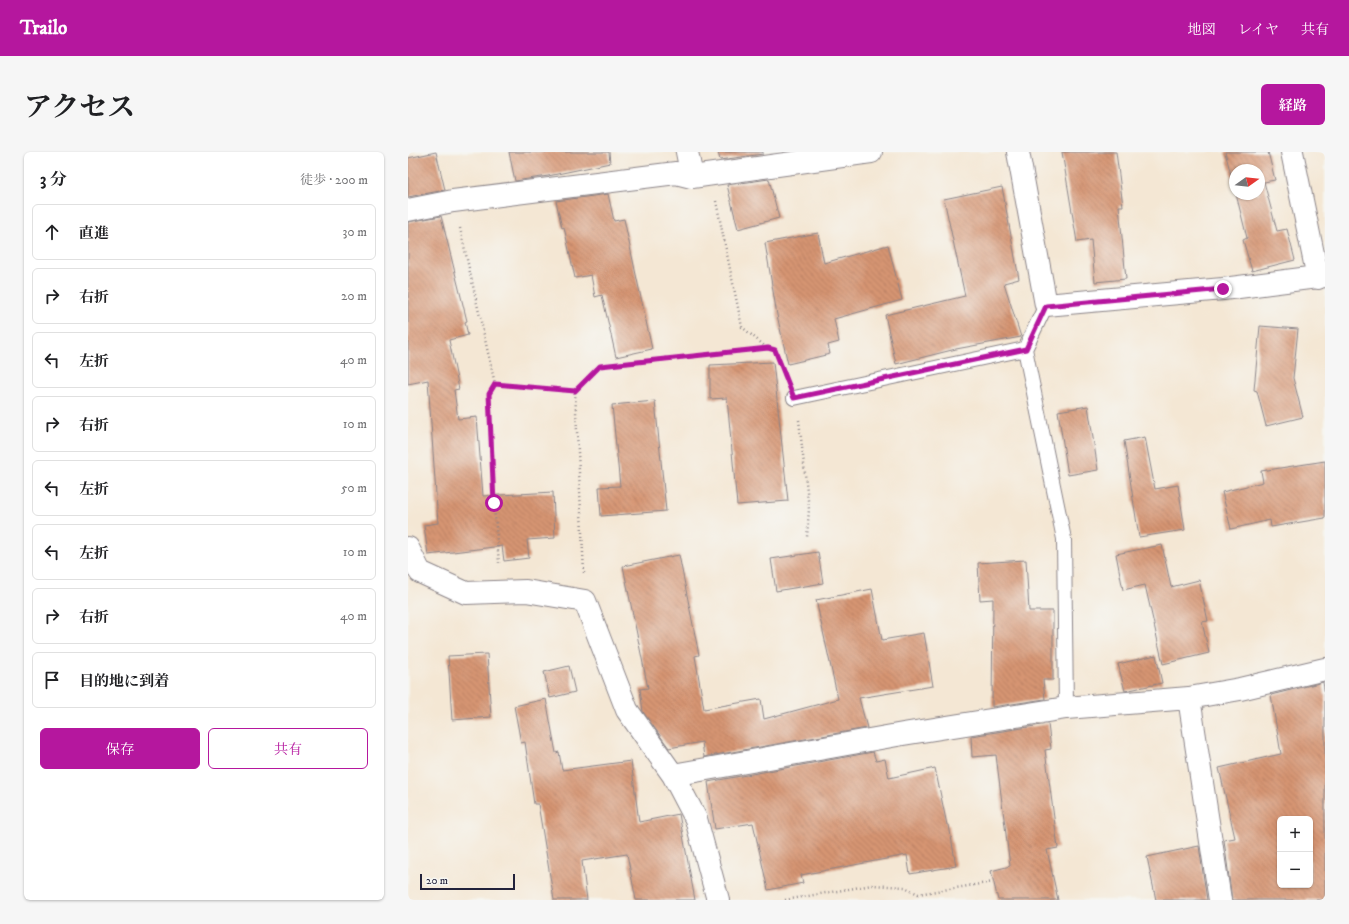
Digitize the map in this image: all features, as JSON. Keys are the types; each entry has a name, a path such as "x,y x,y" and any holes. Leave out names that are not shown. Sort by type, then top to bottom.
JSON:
{"street":[{"path":"687,152 692,177"},
{"path":"408,210 453,201 676,173 692,177 871,152"},
{"path":"1018,152 1046,306 1223,289 1321,277 1292,152"},
{"path":"408,548 420,572 466,593 526,591 585,601 627,710 673,775 696,819 718,900"},
{"path":"673,775 903,734 1066,708 1189,698 1240,689 1325,669"},
{"path":"1189,698 1220,900"}],"lane":[{"path":"1046,306 1026,349 1064,539 1066,708"},
{"path":"794,398 1026,349"}],"path":[{"path":"692,177 716,198 742,327 768,348"},
{"path":"453,201 495,384 489,394 494,503 502,592"},
{"path":"585,601 575,391 600,366 768,348 775,350 794,398 800,424 809,509 807,537"},
{"path":"495,384 575,391"},
{"path":"785,900 872,885 905,887 918,894 993,882"}],"building":[{"path":"436,152 445,190 408,197 408,158"},
{"path":"509,152 609,152 610,163 548,176 515,181"},
{"path":"718,152 763,152 763,154 720,160"},
{"path":"1062,152 1116,152 1123,206 1119,206 1126,279 1095,282 1091,240 1077,242"},
{"path":"1225,152 1268,152 1275,180 1265,182 1265,164 1229,164 1229,167"},
{"path":"769,179 779,218 738,229 727,185"},
{"path":"1265,186 1277,231 1287,229 1295,260 1252,271 1243,240 1247,238 1238,200 1265,200"},
{"path":"1002,187 1019,279 1004,283 1021,337 956,349 896,364 885,315 965,296 944,199"},
{"path":"608,194 614,221 624,219 652,349 616,357 602,295 595,297 591,275 575,278 564,227 562,228 556,201"},
{"path":"441,216 467,321 465,322 468,335 449,340 459,389 454,390 458,419 477,417 483,496 553,492 555,538 527,540 529,558 504,561 502,546 428,555 424,525 438,523 428,380 408,384 408,222"},
{"path":"818,233 824,263 888,245 902,300 834,319 839,342 828,345 830,354 788,364 777,315 765,243"},
{"path":"1260,326 1298,329 1293,378 1303,417 1266,426 1257,391 1254,390"},
{"path":"773,362 788,501 737,505 727,398 710,399 710,365"},
{"path":"655,401 666,511 601,516 599,487 620,486 612,405"},
{"path":"1088,406 1098,470 1068,475 1058,411"},
{"path":"1145,437 1155,489 1178,485 1185,530 1139,537 1124,441"},
{"path":"1325,461 1325,518 1271,527 1270,520 1231,529 1222,492 1263,482 1261,471"},
{"path":"1162,545 1171,587 1199,580 1208,621 1202,622 1209,653 1163,664 1145,585 1123,590 1116,554"},
{"path":"818,552 823,583 776,591 771,559"},
{"path":"679,555 699,655 695,656 704,709 761,699 764,719 838,699 816,600 872,589 882,640 924,633 933,686 859,698 867,728 704,757 702,742 669,748 643,712 640,689 648,688 623,566"},
{"path":"1026,560 1029,611 1053,611 1053,680 1043,680 1045,699 992,707 993,599 980,600 978,563"},
{"path":"487,654 491,717 452,720 448,656"},
{"path":"1156,655 1162,683 1125,691 1118,664"},
{"path":"569,666 575,692 550,698 544,672"},
{"path":"1323,682 1325,695 1325,900 1232,900 1224,840 1235,838 1219,768 1281,754 1271,695"},
{"path":"546,699 556,753 559,752 562,770 631,761 639,822 679,814 695,900 636,900 627,854 582,861 587,900 554,900 538,804 534,804 525,742 521,743 514,706"},
{"path":"1048,724 1051,749 1045,750 1058,848 1047,850 1058,900 998,900 991,871 1010,866 996,755 972,757 971,736"},
{"path":"873,752 876,761 885,759 889,778 935,768 947,825 949,825 956,866 910,874 907,855 801,875 803,883 768,890 753,823 715,829 708,782"},
{"path":"1199,846 1207,900 1156,900 1147,857"}],"route":[{"path":"494,503 489,394 495,384 575,391 600,366 768,348 775,350 794,398 1026,349 1046,306 1223,289"}]}
